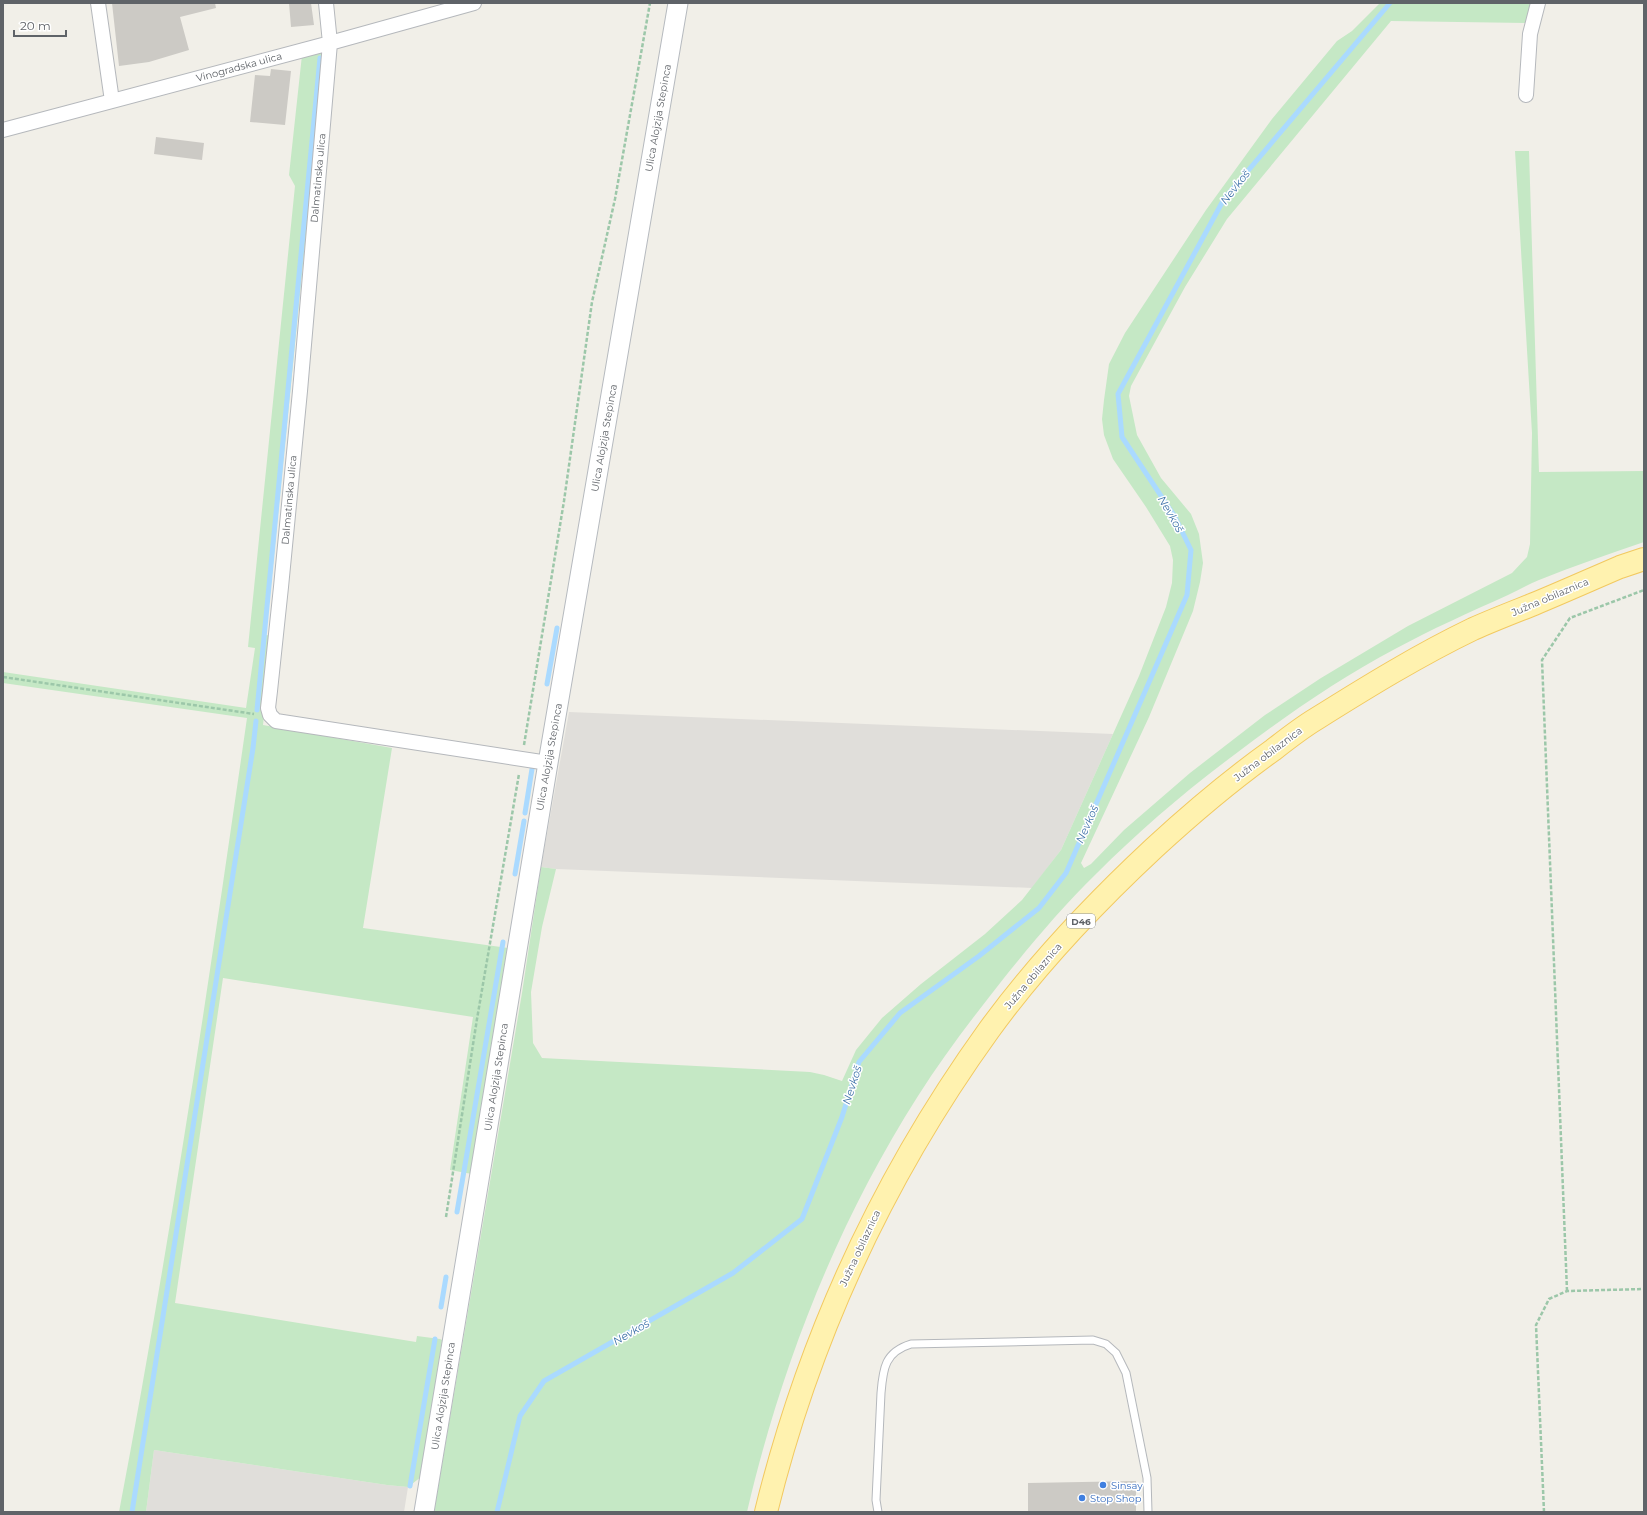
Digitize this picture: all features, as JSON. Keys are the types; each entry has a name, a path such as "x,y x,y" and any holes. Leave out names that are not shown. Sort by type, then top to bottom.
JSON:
{"main road":[{"name":"Ulica Alojzija Stepinca","path":"424,1512 548,763 678,3"},
{"name":"Južna obilaznica","path":"766,1512 780,1455 811,1363 854,1259 877,1211 941,1099 990,1028 1066,936 1123,876 1189,815 1239,775 1313,720 1398,670 1474,629 1620,567 1644,559"}],"street":[{"path":"98,3 112,101"},
{"name":"Dalmatinska ulica","path":"270,715 268,708 300,391 330,44 326,3"},
{"name":"Vinogradska ulica","path":"3,130 330,44 474,3"},
{"path":"1526,96 1530,34 1538,3"},
{"path":"270,715 276,721 548,763"}],"lane":[{"path":"878,1512 876,1500 882,1378 886,1364 892,1354 900,1348 911,1344 1093,1340 1106,1344 1116,1353 1126,1373 1147,1478 1148,1512"}],"path":[{"path":"446,1217 477,1019 564,501 592,302 615,199 650,3"},
{"path":"1568,1291 1542,660 1570,618 1644,590"},
{"path":"3,677 227,711 270,715"},
{"path":"1544,1512 1536,1325 1549,1300 1568,1291 1644,1289"}],"shaded area":[{"path":"569,712 1113,734 1061,850 1032,888 556,869 541,867"},
{"path":"154,1450 408,1487 404,1512 146,1512"}],"green space":[{"path":"1380,3 1532,3 1527,23 1391,21 1227,219 1185,287 1131,386 1129,396 1137,435 1161,478 1191,514 1199,534 1203,563 1193,611 1149,717 1081,863 1084,868 1091,864 1124,830 1190,773 1265,715 1321,678 1408,626 1512,573 1527,557 1530,544 1532,433 1515,151 1529,151 1539,472 1644,471 1644,542 1535,582 1409,642 1334,684 1295,710 1219,766 1183,795 1147,826 1072,899 1037,938 970,1021 918,1096 889,1144 862,1194 837,1245 795,1350 761,1457 747,1512 434,1512 522,993 541,867 556,869 542,927 531,992 533,1043 542,1058 810,1072 842,1081 856,1050 882,1018 921,984 985,934 1022,900 1061,850 1139,676 1166,607 1172,583 1173,560 1170,546 1146,507 1113,459 1104,435 1102,419 1109,364 1125,333 1206,210 1272,119 1337,41 1352,31"},
{"path":"321,52 324,53 266,635 273,636 263,725 392,748 363,928 508,948 472,1174 450,1170 473,1017 223,978 175,1303 416,1342 417,1336 442,1340 421,1477 408,1487 387,1485 154,1450 146,1512 119,1512 155,1314 188,1116 247,718 3,683 3,672 246,708 255,648 248,647 295,186 289,175 302,55"}],"building":[{"path":"112,3 215,3 216,8 180,17 189,50 149,62 119,66"},
{"path":"289,3 311,3 314,25 291,27"},
{"path":"271,69 291,71 285,125 250,122 255,75 270,76"},
{"path":"156,137 204,143 202,160 154,154"},
{"name":"Stop Shop","path":"1136,1481 1136,1512 1028,1512 1028,1483"}],"waterway":[{"name":"Nevkoš","path":"497,1512 520,1416 544,1381 733,1273 802,1219 842,1117 859,1062 900,1013 979,956 1039,908 1066,873 1187,595 1191,550 1175,517 1122,437 1118,394 1224,199 1390,3"},
{"path":"257,710 320,58"},
{"path":"547,684 557,628"},
{"path":"132,1512 253,748 256,721"},
{"path":"525,813 532,769"},
{"path":"515,874 524,821"},
{"path":"457,1212 503,942"},
{"path":"441,1307 446,1277"},
{"path":"410,1486 435,1339"}],"place":[{"name":"Sinsay","path":"1103,1485"},
{"name":"Stop Shop","path":"1082,1498"}]}
